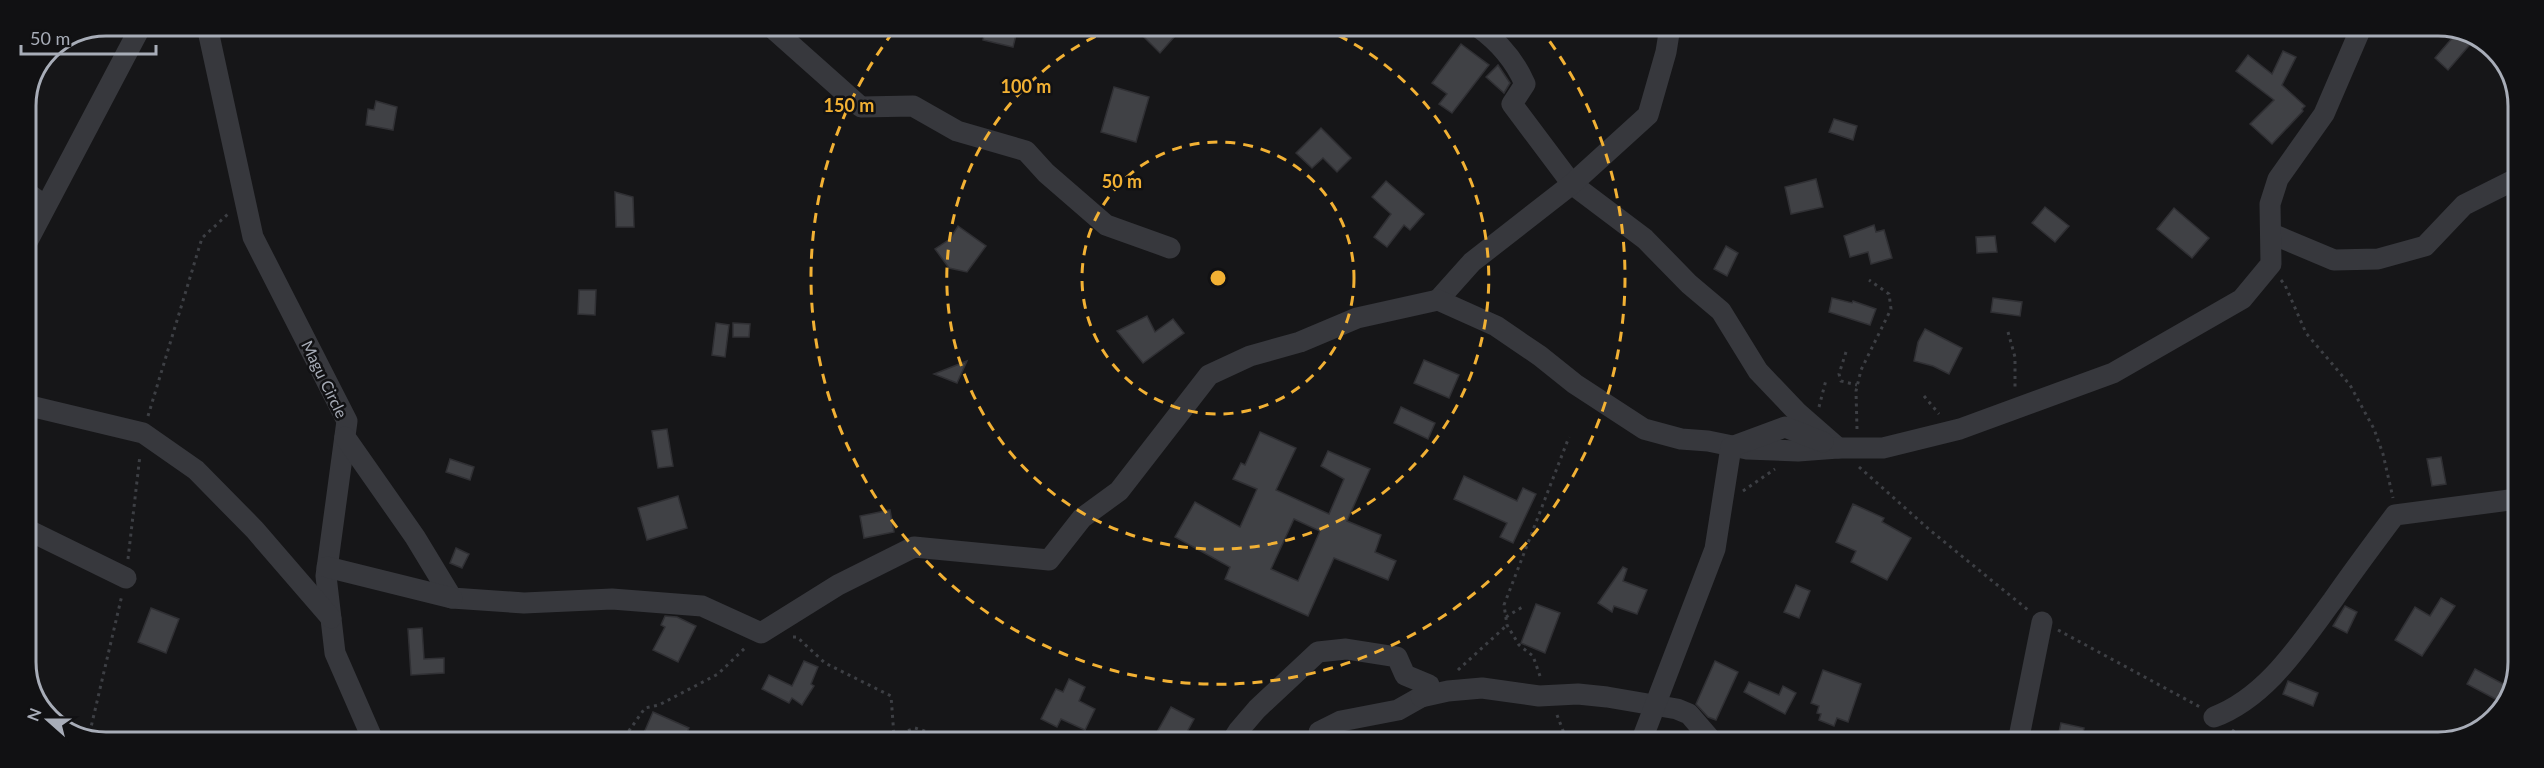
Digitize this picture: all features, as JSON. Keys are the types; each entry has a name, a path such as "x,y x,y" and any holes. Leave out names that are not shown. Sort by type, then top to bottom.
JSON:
{"street":[{"path":"36,224 136,36"},
{"name":"Magu Circle","path":"209,36 253,237 347,421 326,576 335,653 370,732"},
{"path":"781,36 861,107 913,106 957,131 1026,151 1046,173 1107,225 1170,248"},
{"path":"1491,36 1517,65 1525,84 1512,105 1572,184 1645,239 1689,284 1721,311 1758,371 1812,425 1840,448"},
{"path":"327,567 452,598 524,603 612,599 702,606 760,633 838,585 914,547 1049,560 1082,519 1119,491 1209,375 1250,356 1300,342 1357,318 1438,300 1472,262 1572,184 1648,115 1669,36"},
{"path":"1438,300 1496,326 1590,394 1644,429 1681,439 1708,441 1731,447 1798,451 1883,448 1960,429 2113,373 2242,299 2271,264 2270,204 2278,179 2324,114 2358,36"},
{"path":"2272,234 2334,260 2378,259 2425,246 2464,205 2508,183"},
{"path":"36,199 45,206"},
{"path":"36,407 142,433 187,464 255,530 331,618"},
{"path":"1731,447 1785,427 1840,448"},
{"path":"345,437 416,537 452,598"},
{"path":"1645,732 1715,549 1731,447"},
{"path":"2214,717 2233,710 2258,691 2297,648 2395,514 2508,500"},
{"path":"36,534 126,578"},
{"path":"2020,732 2042,622"},
{"path":"1238,732 1257,709 1318,652 1346,649 1397,657 1405,675 1430,685 1430,694"},
{"path":"1319,732 1341,721 1398,710 1430,694 1482,688 1549,696 1578,694 1677,709 1689,714 1704,732"}],"path":[{"path":"2271,264 2276,275 2285,285 2306,333 2350,385 2374,429 2391,488 2395,514"},
{"path":"1840,448 1857,445 1857,385 1861,370 1890,309 1890,294 1869,280"},
{"path":"2008,332 2015,357 2013,409"},
{"path":"1846,352 1839,374 1841,381 1857,385"},
{"path":"1812,425 1818,413 1826,380"},
{"path":"1563,732 1533,656 1519,645 1507,625 1504,605 1569,437"},
{"path":"1721,504 1748,489 1798,451"},
{"path":"1506,617 1524,606"},
{"path":"1430,694 1507,625"},
{"path":"628,732 645,708 659,705 718,674 760,633"},
{"path":"786,638 797,637 825,663 891,696 894,732"},
{"path":"904,732 915,728 928,732"}],"building":[{"path":"984,36 1016,36 1013,47 983,40"},
{"path":"1143,36 1175,36 1160,53"},
{"path":"2453,38 2470,44 2448,70 2435,58"},
{"path":"1461,44 1489,65 1452,113 1439,104 1447,94 1432,83"},
{"path":"2283,51 2296,57 2282,85 2305,106 2272,144 2250,124 2274,100 2236,71 2248,55 2272,74"},
{"path":"1498,65 1510,83 1504,93 1486,77"},
{"path":"1114,87 1149,97 1136,142 1101,132"},
{"path":"376,101 397,107 393,130 366,125 368,109 374,110"},
{"path":"1834,119 1857,126 1853,140 1829,132"},
{"path":"1321,128 1351,158 1337,172 1323,158 1312,168 1296,153"},
{"path":"1816,179 1823,207 1791,214 1785,187"},
{"path":"1386,181 1424,214 1410,230 1404,225 1387,247 1374,237 1391,214 1372,197"},
{"path":"615,192 633,197 634,227 616,227"},
{"path":"2045,207 2069,226 2055,242 2032,223"},
{"path":"2174,208 2209,238 2192,258 2157,229"},
{"path":"1874,225 1876,232 1884,230 1892,258 1871,264 1868,252 1850,257 1844,236"},
{"path":"958,226 986,246 967,272 949,268 935,249 950,239"},
{"path":"1995,236 1997,252 1977,253 1976,237"},
{"path":"1726,246 1738,253 1727,276 1714,269"},
{"path":"579,290 596,290 595,315 578,314"},
{"path":"1832,298 1852,303 1853,301 1876,309 1870,325 1829,312"},
{"path":"1993,298 2022,302 2020,316 1991,312"},
{"path":"1147,316 1155,332 1173,319 1184,333 1143,363 1117,331"},
{"path":"716,323 729,325 725,357 712,355"},
{"path":"733,323 750,324 749,337 733,337"},
{"path":"1925,329 1962,348 1949,374 1933,366 1914,361 1918,342"},
{"path":"1424,360 1459,375 1449,398 1414,383"},
{"path":"967,361 957,383 934,374"},
{"path":"1401,407 1435,423 1428,439 1394,423"},
{"path":"667,429 673,466 658,468 652,431"},
{"path":"1260,432 1296,448 1276,490 1329,514 1344,479 1321,466 1328,451 1370,469 1347,521 1381,535 1375,552 1396,561 1388,580 1334,558 1308,616 1225,579 1230,567 1175,537 1195,502 1240,527 1257,489 1233,479 1241,463 1245,465","holes":["1294,519 1320,531 1298,581 1271,569"]},
{"path":"2441,457 2446,484 2432,486 2427,459"},
{"path":"450,459 474,467 470,480 446,472"},
{"path":"1464,476 1517,501 1523,488 1536,494 1513,543 1500,537 1507,523 1454,499"},
{"path":"678,496 687,528 647,540 638,508"},
{"path":"1853,504 1884,518 1882,522 1911,538 1887,580 1851,562 1856,551 1836,542"},
{"path":"890,510 894,532 864,538 860,516"},
{"path":"456,548 469,554 462,568 450,563"},
{"path":"1623,567 1627,569 1623,581 1647,590 1637,614 1614,606 1612,612 1598,603"},
{"path":"1796,585 1810,591 1799,618 1784,612"},
{"path":"2441,598 2455,606 2422,656 2395,640 2415,607 2430,616"},
{"path":"1536,604 1560,613 1545,653 1521,643"},
{"path":"2345,606 2357,612 2347,633 2333,626"},
{"path":"151,608 179,619 166,653 138,642"},
{"path":"665,616 677,617 696,626 678,662 653,650 665,627 661,625"},
{"path":"422,628 424,659 444,658 444,673 411,675 408,629"},
{"path":"804,661 818,667 811,684 814,686 802,705 792,698 789,703 762,689 769,675 792,686"},
{"path":"1715,661 1738,672 1716,720 1708,717 1696,704"},
{"path":"2475,669 2504,685 2497,700 2467,684"},
{"path":"1823,670 1861,684 1848,722 1837,718 1834,726 1819,720 1821,714 1817,713 1819,706 1811,703"},
{"path":"1069,679 1085,687 1079,701 1095,709 1085,730 1061,719 1057,727 1041,719 1056,689 1063,692"},
{"path":"2288,681 2318,693 2313,706 2283,694"},
{"path":"1749,682 1779,695 1783,686 1796,693 1785,714 1744,692"},
{"path":"1171,707 1194,719 1187,732 1157,732"},
{"path":"653,712 689,728 687,732 644,732"},
{"path":"2061,723 2084,728 2083,732 2059,732"}]}
